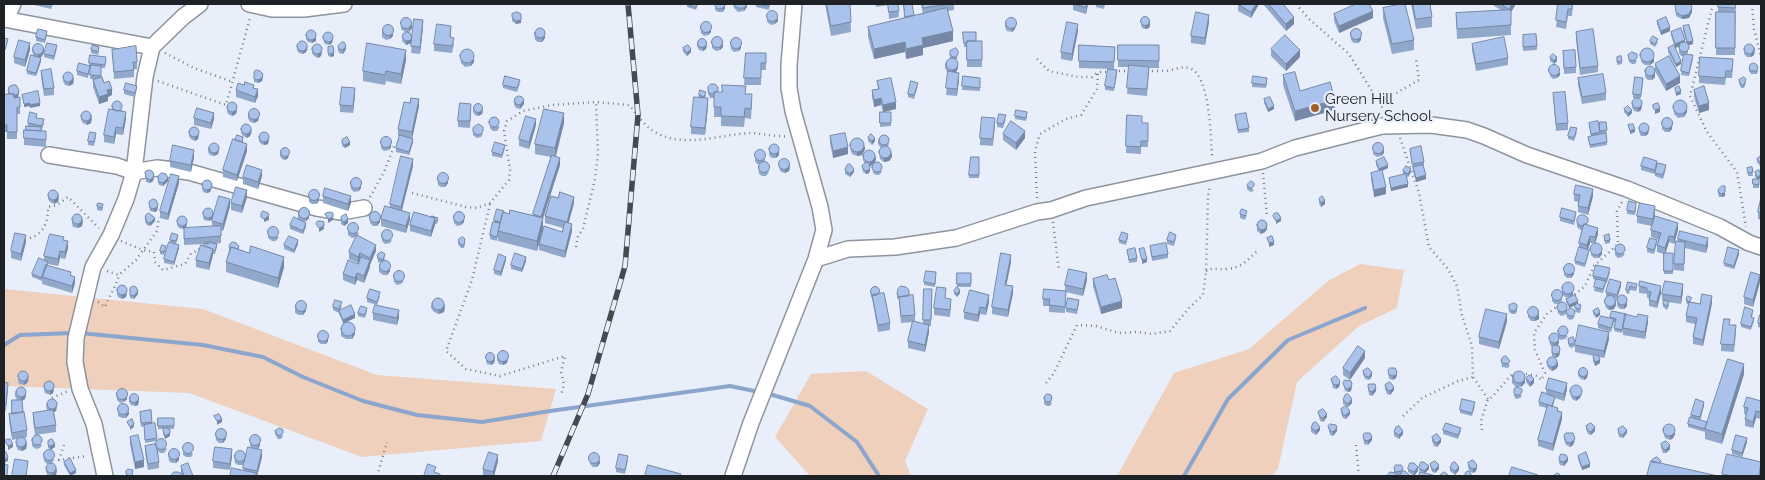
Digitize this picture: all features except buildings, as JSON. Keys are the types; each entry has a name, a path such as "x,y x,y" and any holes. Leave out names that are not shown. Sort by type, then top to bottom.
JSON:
{"street":[{"path":"13,4 5,19 152,47"},
{"path":"105,476 94,424 80,389 74,362 76,338 93,267 111,235 126,199 134,172 145,77 152,47 183,17 198,6 216,4"},
{"path":"249,4 272,10 304,9 344,4"},
{"path":"733,476 751,423 816,259 824,230 820,207 792,111 789,73 794,4"},
{"path":"816,259 848,249 895,247 956,238 1086,198 1262,161 1295,148 1382,126 1395,125 1431,125 1467,130 1527,155 1627,189 1720,228 1755,245"},
{"path":"49,155 117,166 134,172 157,168 189,172 317,208 341,212 364,208"},
{"path":"824,230 848,249"}],"path":[{"path":"145,77 226,105 233,82 249,4"},
{"path":"1296,4 1308,18 1349,54 1395,125 1419,193 1428,247 1448,269 1457,286 1462,316 1472,346 1473,377 1488,399"},
{"path":"1713,4 1690,96 1707,132 1737,172 1755,245"},
{"path":"1752,4 1754,29 1761,57"},
{"path":"152,47 176,57 194,68 233,82"},
{"path":"1037,58 1049,71 1078,77 1092,77 1098,72 1131,71"},
{"path":"1379,103 1418,80 1416,58"},
{"path":"1046,383 1054,373 1077,325 1096,326 1119,333 1137,332 1152,334 1170,331 1189,308 1204,295 1208,197 1213,171 1207,101 1196,72 1190,68 1180,67 1168,71 1140,71"},
{"path":"1059,271 1057,240 1044,211 1035,151 1040,134 1066,119 1081,115 1097,89 1098,72"},
{"path":"576,247 578,236 583,229 595,179 598,154 596,102"},
{"path":"561,396 564,384 561,372 565,356 500,376 466,369 446,351 472,280 490,203 509,180 510,170 504,131 507,121 523,111 533,108 596,102 610,105 629,105 652,130 668,137 685,140 704,140 752,133 782,136 799,135"},
{"path":"364,208 384,172 395,144"},
{"path":"1262,161 1267,216"},
{"path":"1482,430 1481,421 1488,399 1513,373 1538,376 1541,380 1543,378 1545,373 1535,350 1534,333 1547,314 1585,286 1594,266 1618,244 1617,211 1627,189"},
{"path":"412,193 466,207 477,208 490,203"},
{"path":"30,238 37,236 43,229 48,219 48,207 57,205 68,198 96,225 111,235 143,250 154,252 155,262 162,270 185,264 191,254 201,248"},
{"path":"88,294 104,307 119,276 129,267 157,231 159,217"},
{"path":"1206,271 1212,268 1225,269 1242,265 1257,251"},
{"path":"93,267 119,276"},
{"path":"1403,416 1422,398 1458,381 1473,377"},
{"path":"377,476 387,442"},
{"path":"64,445 59,460 100,452"},
{"path":"1356,445 1359,476"}],"shaded area":[{"path":"1360,264 1404,270 1397,308 1359,326 1297,382 1278,469 1272,476 1117,476 1174,373 1249,349 1328,281"},
{"path":"4,289 203,309 377,375 556,389 541,441 362,457 189,393 4,386"},
{"path":"866,371 928,409 905,461 911,476 810,476 775,437 811,374"}],"waterway":[{"path":"1184,476 1228,399 1288,340 1365,308"},
{"path":"4,345 20,335 73,333"},
{"path":"80,333 203,345 263,357 303,377 363,401 417,415 482,422 730,386 759,392"},
{"path":"766,393 810,406 857,442 879,476"}],"railway":[{"path":"553,476 588,394 625,266 638,115 628,4"}],"place":[{"name":"Green Hill Nursery School","path":"1315,108"}]}
